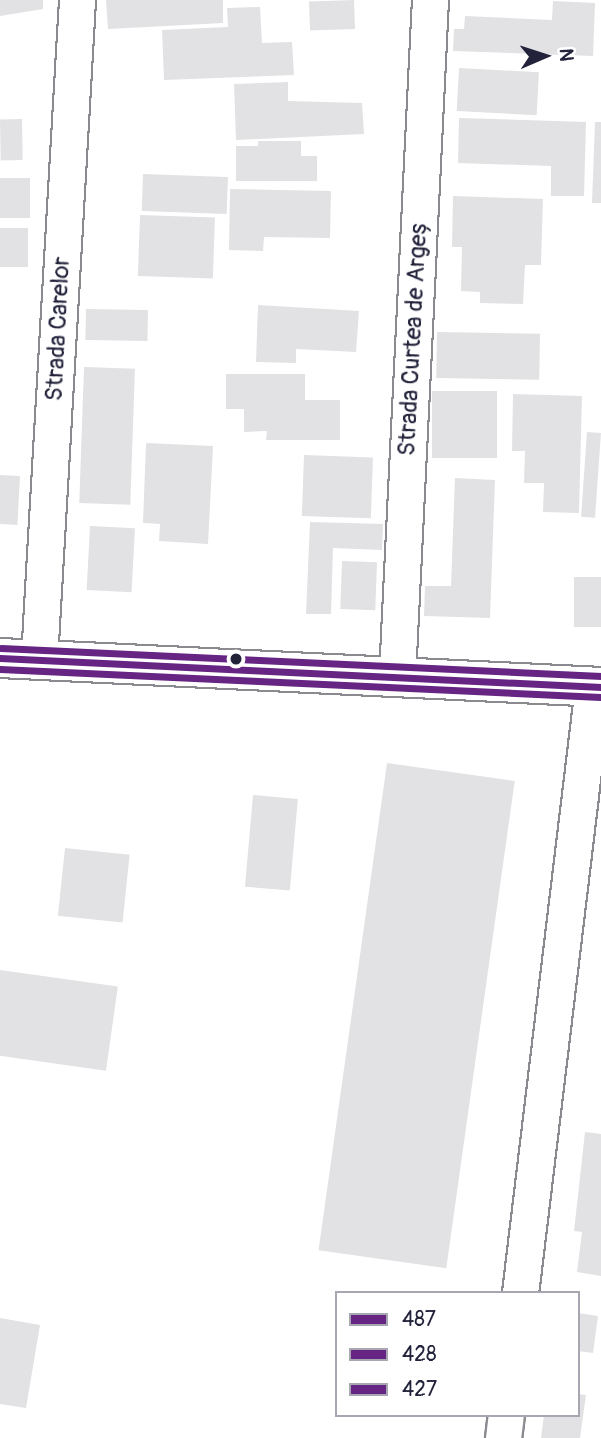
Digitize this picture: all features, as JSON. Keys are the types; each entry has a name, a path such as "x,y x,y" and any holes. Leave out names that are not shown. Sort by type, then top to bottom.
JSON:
{"main road":[{"path":"0,658 597,687"}],"street":[{"name":"Strada Carelor","path":"39,659 77,0"},
{"name":"Strada Curtea de Argeș","path":"397,676 430,0"},
{"path":"520,1291 597,687"},
{"path":"503,1438 506,1417"}],"building":[{"path":"0,0 43,0 43,9 0,16"},
{"path":"106,0 223,0 223,23 108,29"},
{"path":"354,0 355,29 310,31 309,2"},
{"path":"553,1 595,3 593,56 453,51 454,29 464,29 465,16 552,20"},
{"path":"260,7 262,43 292,42 294,75 164,80 162,30 228,27 227,8"},
{"path":"459,68 539,72 537,115 457,111"},
{"path":"288,82 288,101 362,103 364,134 236,140 234,84"},
{"path":"459,118 586,122 584,196 551,196 551,166 458,163"},
{"path":"0,119 22,119 23,160 1,160"},
{"path":"595,122 601,122 601,203 592,203"},
{"path":"258,141 301,141 301,156 317,156 317,181 236,181 236,146 258,146"},
{"path":"143,174 228,177 227,214 142,211"},
{"path":"0,178 30,178 30,218 0,218"},
{"path":"230,189 331,191 330,238 264,237 263,251 229,250"},
{"path":"453,196 543,199 541,265 525,265 523,304 480,303 480,292 461,291 462,247 452,247"},
{"path":"140,215 215,218 213,279 138,276"},
{"path":"0,228 28,228 28,267 0,267"},
{"path":"258,305 359,311 356,352 296,349 296,363 256,362"},
{"path":"86,309 148,310 147,341 85,340"},
{"path":"437,332 540,334 539,380 436,378"},
{"path":"84,367 135,369 130,505 79,503"},
{"path":"226,374 305,374 305,400 340,400 340,440 266,440 267,431 244,432 244,409 226,409"},
{"path":"432,391 497,391 497,458 432,458"},
{"path":"513,394 582,396 579,513 543,512 544,483 524,483 525,451 512,451"},
{"path":"587,432 601,433 595,518 581,517"},
{"path":"146,443 213,446 208,544 159,541 160,524 143,523"},
{"path":"304,455 373,457 371,518 302,516"},
{"path":"0,475 20,476 17,525 0,524"},
{"path":"455,478 495,480 490,618 424,616 425,586 451,586"},
{"path":"310,522 383,524 382,550 333,548 331,614 306,614"},
{"path":"90,526 135,528 132,592 87,590"},
{"path":"342,561 377,562 375,610 340,609"},
{"path":"574,577 601,577 601,627 574,627"},
{"path":"387,763 515,781 446,1268 319,1250"},
{"path":"253,795 298,799 290,891 245,887"},
{"path":"65,848 130,855 123,922 58,916"},
{"path":"0,970 118,987 106,1071 0,1056"},
{"path":"585,1132 601,1134 601,1276 577,1272 582,1232 574,1231"},
{"path":"580,1313 598,1316 593,1353 580,1351"},
{"path":"0,1318 40,1325 26,1408 0,1404"},
{"path":"580,1394 586,1395 580,1438 541,1438 544,1417 580,1417"}],"transit line":[{"name":"427","path":"1,648 601,676"},
{"name":"487","path":"0,658 601,687"},
{"name":"428","path":"0,669 600,697"}]}
